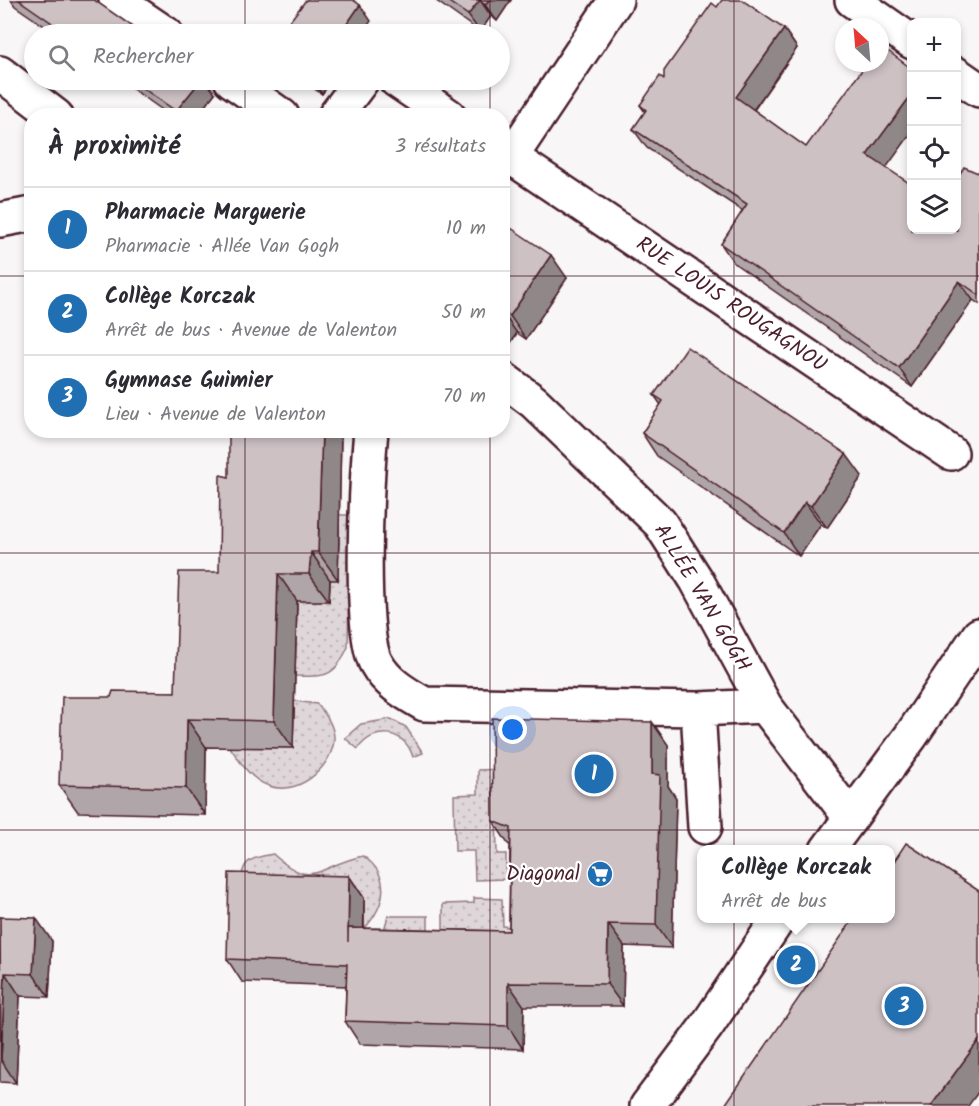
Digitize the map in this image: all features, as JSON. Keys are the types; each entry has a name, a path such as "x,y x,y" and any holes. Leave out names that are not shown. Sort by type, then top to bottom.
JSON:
{"street":[{"path":"116,0 151,24"},
{"name":"RUE LOUIS ROUGAGNOU","path":"510,150 616,0"},
{"path":"852,0 907,38"},
{"path":"0,73 46,108"},
{"path":"961,77 979,90"},
{"path":"245,90 271,108"},
{"path":"341,108 354,90"},
{"path":"411,90 437,108"},
{"name":"RUE LOUIS ROUGAGNOU","path":"510,156 951,453"},
{"path":"0,220 24,216"},
{"name":"ALLÉE VAN GOGH","path":"510,384 534,402 660,523 697,581 765,706 850,818"},
{"path":"371,438 367,634 376,663 395,687 424,704 698,709 765,706"},
{"path":"830,845 911,736 979,635"},
{"path":"698,709 705,827"},
{"path":"647,1106 706,1027 776,923"}],"shaded area":[{"path":"339,515 350,515 348,647 334,670 322,675 295,676 296,621 287,601 329,601 330,580 338,579"},
{"path":"294,701 317,704 324,712 333,731 334,741 331,752 319,771 301,784 280,788 269,786 251,775 230,747 293,748"},
{"path":"391,719 406,727 423,753 413,757 403,741 388,734 372,737 358,749 345,738 361,724"},
{"path":"508,769 496,808 497,854 506,854 506,879 475,880 474,851 455,851 454,795 478,794 478,770"},
{"path":"273,854 298,872 308,874 363,856 378,872 382,882 381,901 371,920 364,929 240,887 242,871 248,862"},
{"path":"474,898 502,899 503,926 525,929 443,952 443,904 474,903"},
{"path":"388,916 428,916 428,940 381,941"}],"building":[{"path":"19,0 94,0 129,24 54,24"},
{"path":"306,0 353,0 360,5 347,24 288,24"},
{"path":"446,0 480,0 468,15"},
{"path":"722,0 742,0 784,29 736,97 806,147 860,72 889,72 889,52 907,65 907,101 867,155 907,182 907,234 961,234 961,172 964,167 978,173 979,171 979,295 959,281 899,368 721,244 747,204 633,129 646,110 640,105 660,76 664,79 664,71 712,3 717,7"},
{"path":"146,90 193,90 178,108 172,108"},
{"path":"510,227 551,255 510,316"},
{"path":"687,347 846,454 811,506 805,502 784,533 642,433 663,401 654,395"},
{"path":"229,438 322,438 318,552 311,552 309,574 278,574 274,721 187,719 186,788 59,785 62,697 111,697 113,691 175,692 179,572 219,572 220,475 229,477"},
{"path":"492,718 652,722 652,774 660,775 656,925 608,924 607,984 508,983 508,1026 345,1021 347,964 227,959 229,873 349,876 348,928 509,931 511,828 493,821"},
{"path":"906,843 979,891 979,1040 931,1106 725,1105 851,923 895,923 895,860"},
{"path":"0,917 36,918 33,974 5,973 1,1060"}],"place":[{"name":"Pharmacie Marguerie","path":"594,774"},
{"name":"Diagonal","path":"600,874"},
{"name":"Collège Korczak","path":"796,965"},
{"name":"Gymnase Guimier","path":"904,1006"}]}
